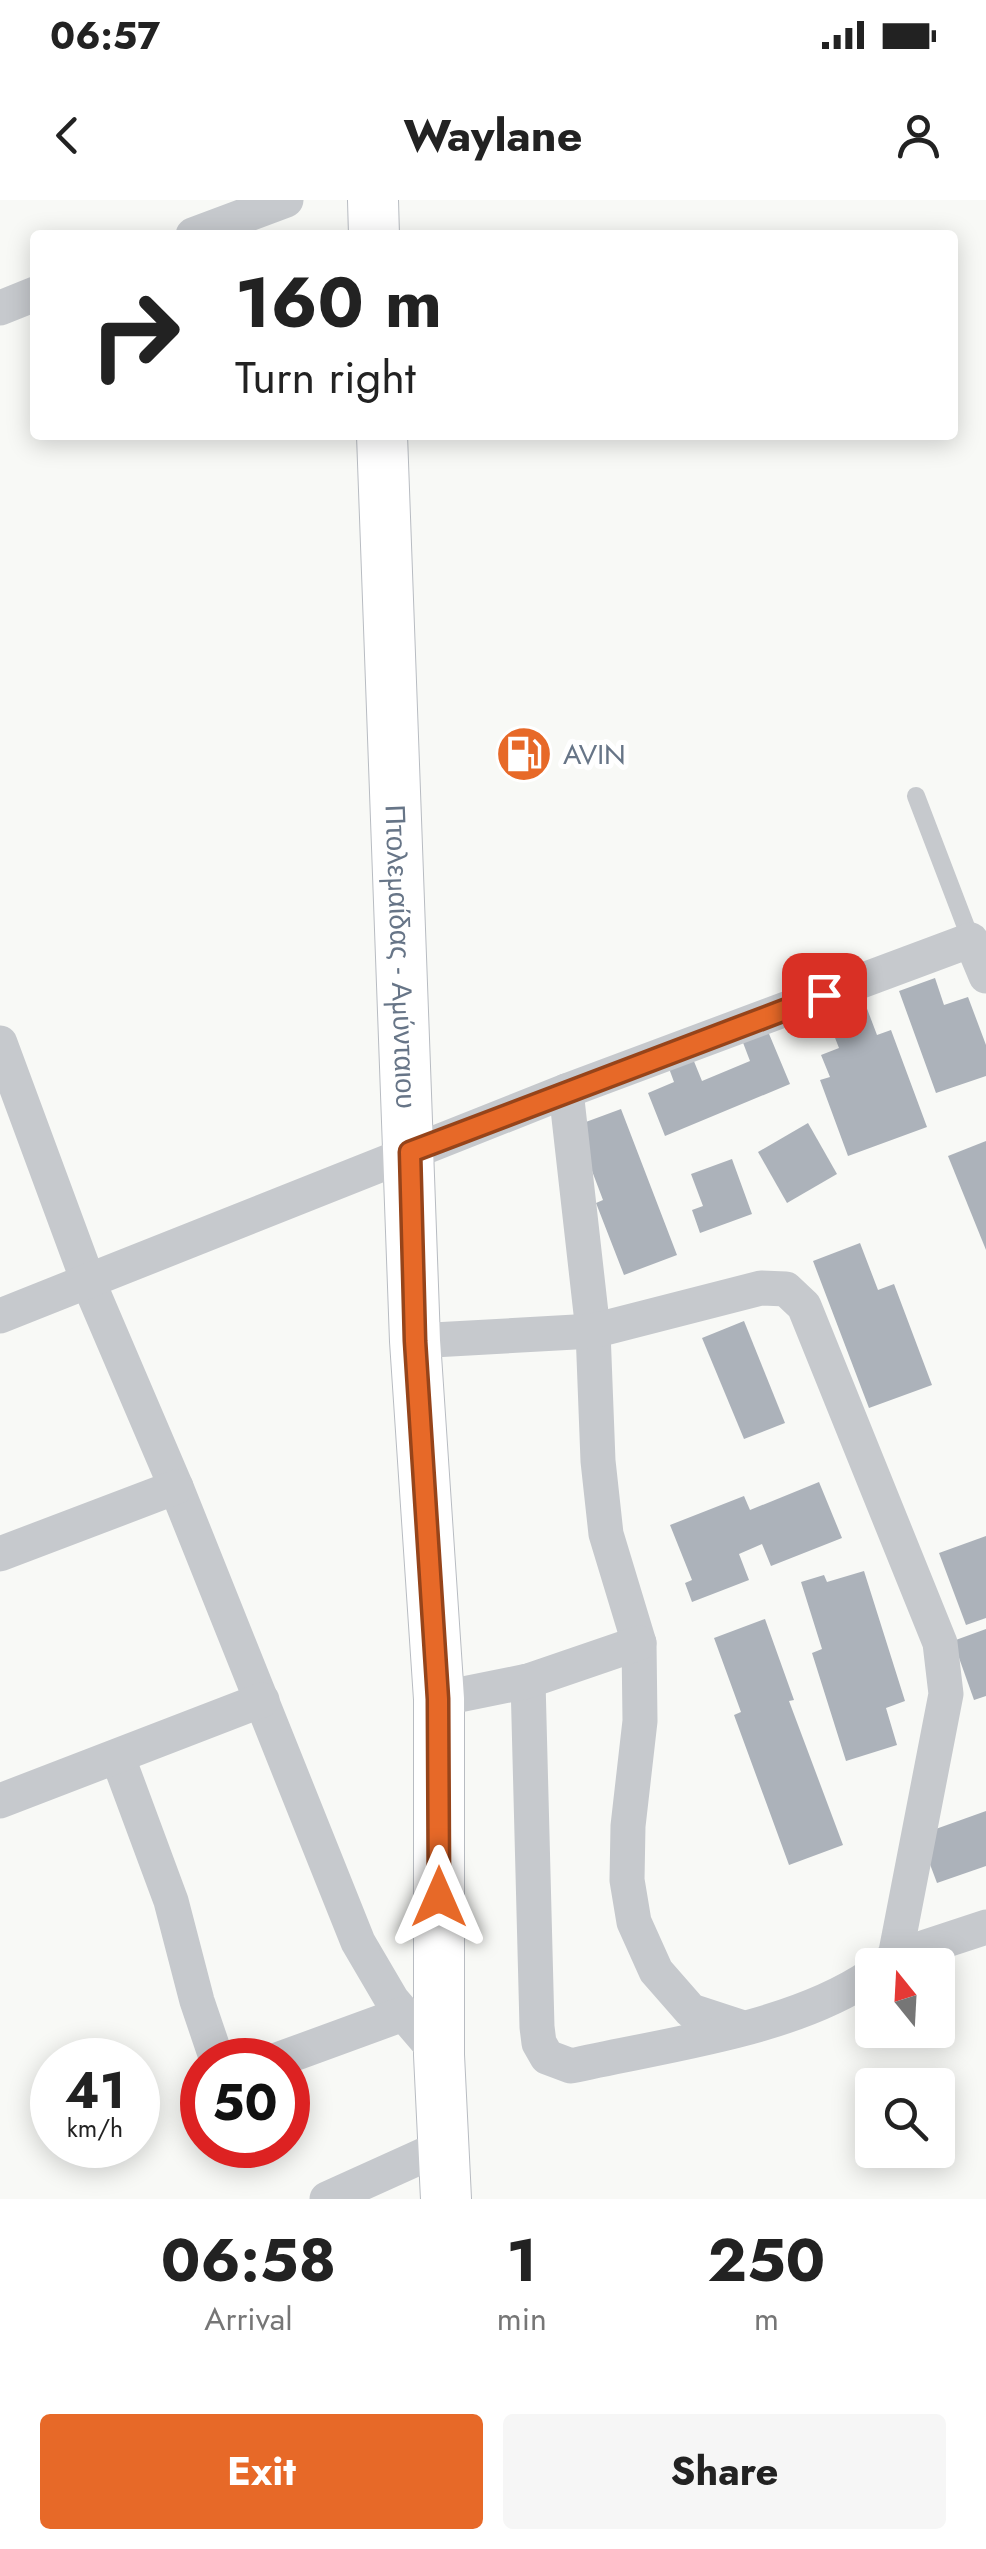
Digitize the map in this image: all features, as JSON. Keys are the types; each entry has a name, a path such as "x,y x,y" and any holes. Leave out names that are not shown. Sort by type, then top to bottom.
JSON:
{"main road":[{"path":"373,200 374,230"},
{"name":"Πτολεμαίδας - Αμύνταιου","path":"382,440 415,1341 438,1699 439,2055 446,2199"}],"street":[{"path":"206,230 286,200"},
{"path":"0,308 30,296"},
{"path":"0,1316 566,1091 971,940 986,976"},
{"path":"0,1044 88,1280 176,1487 358,1942 403,2014 439,2055"},
{"path":"566,1091 593,1331 598,1461 606,1534 639,1643 640,1721 628,1862 634,1922 656,1971 691,2012 743,2028"},
{"path":"415,1341 593,1331 761,1288 786,1290 804,1306 940,1643 945,1668 946,1694 888,1948"},
{"path":"0,1554 176,1487"},
{"path":"438,1699 528,1681 639,1643"},
{"path":"528,1681 537,2026 546,2057 572,2066 743,2028 797,2015 855,1986"},
{"path":"0,1801 262,1700"},
{"path":"118,1758 171,1900 210,2038"},
{"path":"931,1948 986,1927"},
{"path":"310,2048 403,2014"},
{"path":"327,2199 442,2147"}],"lane":[{"path":"916,796 971,940"}],"building":[{"path":"935,978 944,1005 968,997 986,1045 986,1076 936,1093 899,991"},
{"path":"866,1006 877,1035 891,1030 927,1127 848,1156 820,1080 830,1077 821,1055 839,1048 828,1020"},
{"path":"767,1029 790,1084 665,1136 648,1093 674,1082 667,1063 691,1054 702,1081 750,1061 742,1040"},
{"path":"621,1109 677,1255 624,1275 596,1203 603,1200 575,1126"},
{"path":"808,1123 837,1174 787,1203 758,1152"},
{"path":"986,1141 986,1250 948,1156"},
{"path":"732,1159 752,1214 700,1233 692,1210 703,1206 691,1174"},
{"path":"860,1243 878,1290 894,1284 932,1385 869,1408 813,1261"},
{"path":"744,1321 785,1423 744,1439 702,1338"},
{"path":"819,1482 842,1538 771,1566 762,1544 739,1554 749,1580 692,1602 685,1583 692,1580 670,1525 744,1496 750,1510"},
{"path":"986,1536 986,1618 966,1625 939,1553"},
{"path":"864,1571 905,1701 886,1708 897,1745 846,1761 812,1653 822,1649 801,1582 824,1575 827,1582"},
{"path":"765,1619 794,1700 789,1701 843,1845 789,1865 734,1715 741,1712 714,1638"},
{"path":"986,1629 986,1696 974,1700 953,1641"},
{"path":"986,1811 986,1866 937,1883 919,1835"}],"place":[{"name":"AVIN","path":"524,754"}],"route":[{"path":"439,1897 438,1699 415,1341 410,1152 824,995"}]}
